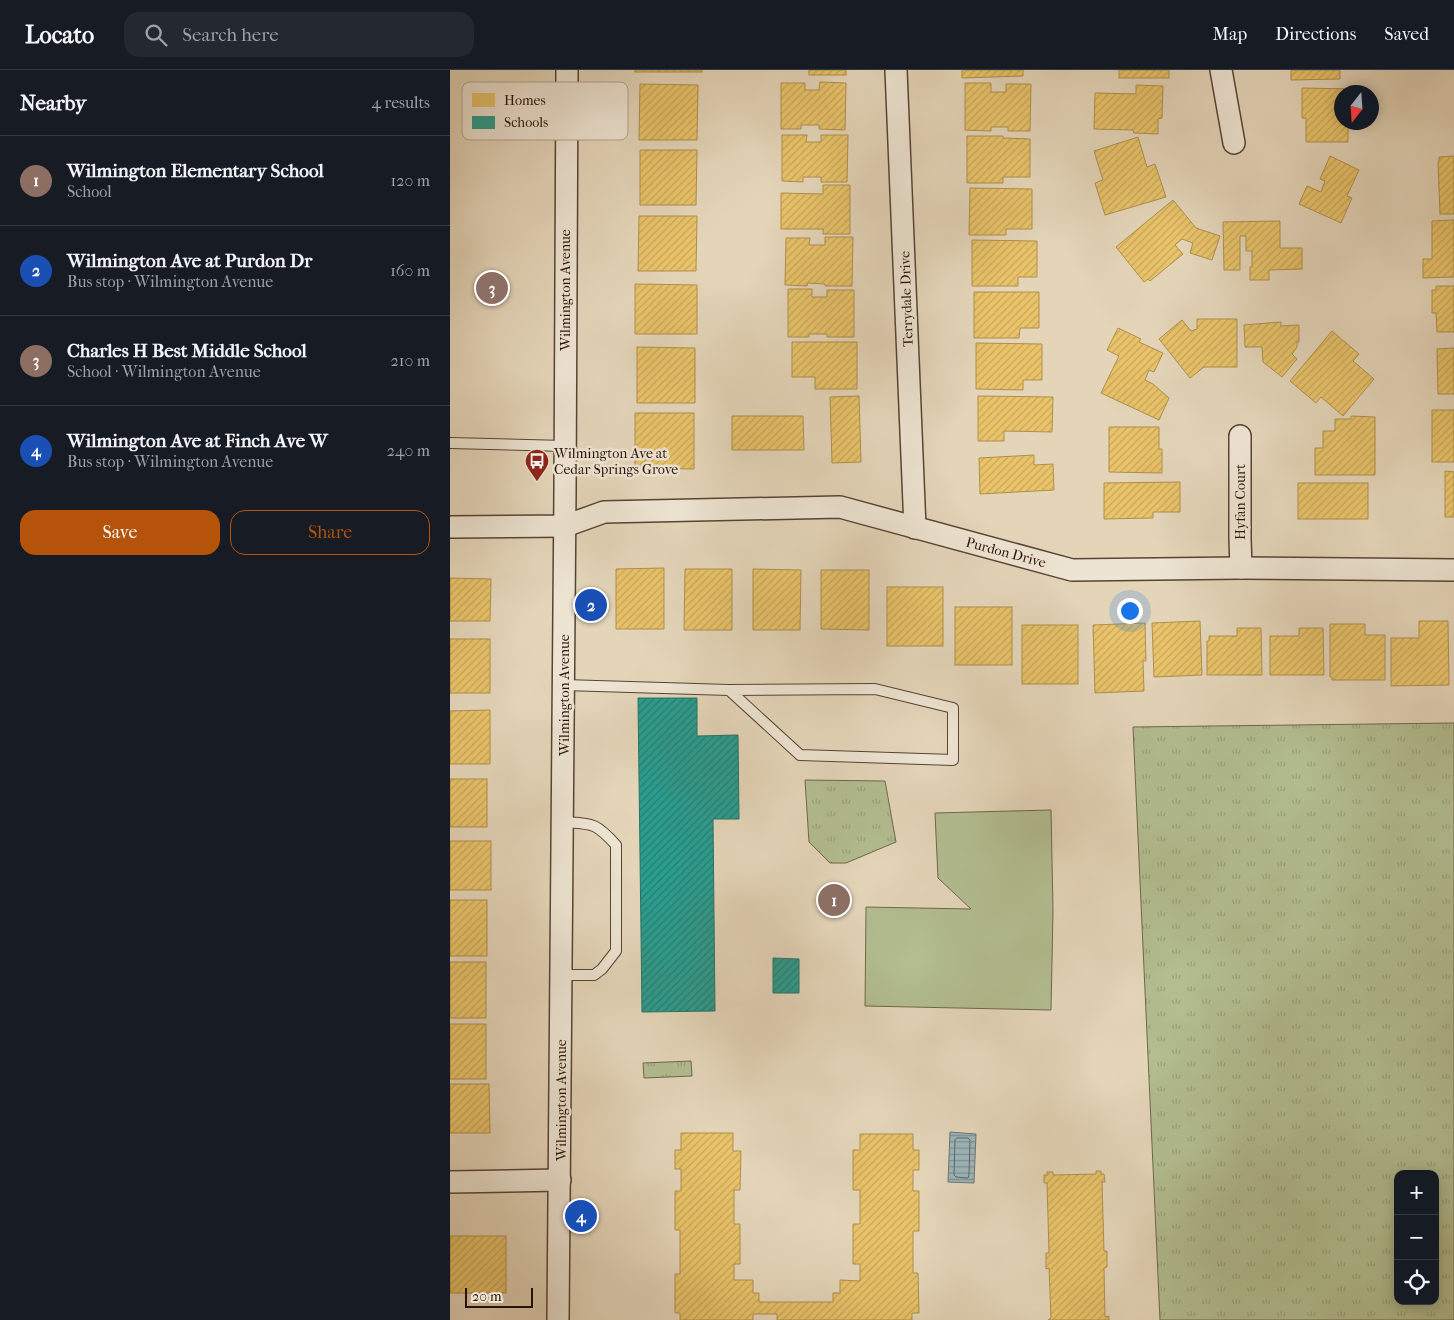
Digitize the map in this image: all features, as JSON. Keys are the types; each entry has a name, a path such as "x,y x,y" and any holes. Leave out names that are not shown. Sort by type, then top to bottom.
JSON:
{"street":[{"name":"Terrydale Drive","path":"896,70 915,528"},
{"path":"1220,70 1234,143"},
{"name":"Wilmington Avenue","path":"558,1320 564,685 566,140"},
{"name":"Hyfan Court","path":"1240,436 1241,568"},
{"name":"Purdon Drive","path":"450,527 565,526 604,512 840,507 1072,570 1241,568 1454,570"},
{"path":"450,1182 560,1180"}],"lane":[{"path":"450,443 565,446"},
{"path":"564,685 729,690 875,689 953,708 953,760 800,755 729,690"},
{"path":"562,975 594,975 602,969 616,951 616,845 602,830 591,824 563,822"}],"green space":[{"path":"1454,723 1454,1320 1160,1320 1133,727"},
{"path":"805,780 885,781 896,842 846,863 830,863 809,842"},
{"path":"1051,810 1053,910 1051,1010 865,1006 866,907 971,909 938,878 935,813"},
{"path":"691,1061 692,1076 644,1078 643,1063"}],"water":[{"path":"950,1132 976,1134 974,1183 948,1182"}],"building: Homes":[{"path":"635,70 702,70 702,72 635,72"},
{"path":"809,70 846,70 846,75 809,75"},
{"path":"962,70 1023,70 1023,76 962,78"},
{"path":"1119,70 1169,70 1169,78 1119,78"},
{"path":"1291,70 1340,70 1340,79 1291,80"},
{"path":"820,82 846,83 845,130 819,129 819,125 801,125 801,129 781,129 781,83 805,83 805,90 819,90"},
{"path":"965,83 991,83 991,92 1006,92 1006,84 1031,84 1030,131 1008,131 1008,127 991,127 991,131 965,130"},
{"path":"640,84 698,85 697,140 639,140"},
{"path":"1136,85 1163,86 1162,118 1158,119 1158,134 1134,133 1133,130 1094,129 1095,93 1136,94"},
{"path":"1302,88 1334,89 1334,130 1348,130 1348,142 1306,142 1306,118 1302,118"},
{"path":"782,135 807,135 806,142 821,142 821,135 848,135 847,182 821,182 821,177 803,177 803,182 782,181"},
{"path":"967,136 1003,136 1003,138 1030,139 1030,177 1003,177 1003,183 967,183"},
{"path":"1138,137 1147,167 1155,164 1166,197 1105,215 1095,183 1103,180 1094,151"},
{"path":"640,150 697,150 696,205 640,205"},
{"path":"1330,156 1359,170 1347,196 1352,198 1341,223 1299,204 1307,186 1321,192 1325,181 1320,179"},
{"path":"1454,156 1454,214 1440,214 1439,157"},
{"path":"823,185 850,185 850,234 823,234 823,229 781,229 781,193 823,194"},
{"path":"970,188 1032,189 1032,229 1006,229 1006,235 969,235"},
{"path":"1173,200 1196,228 1220,236 1212,260 1190,253 1193,243 1182,239 1175,245 1183,254 1150,281 1148,279 1144,282 1116,247"},
{"path":"639,216 697,216 696,271 638,271"},
{"path":"1454,220 1454,277 1423,278 1423,259 1432,259 1432,221"},
{"path":"1280,221 1280,248 1302,248 1302,269 1269,270 1269,280 1250,280 1252,251 1246,251 1246,236 1240,236 1240,270 1224,270 1223,222"},
{"path":"825,237 853,237 852,286 825,286 825,284 808,283 807,286 785,285 786,238 810,238 809,245 825,245"},
{"path":"972,240 1037,241 1037,277 1018,277 1018,286 972,286"},
{"path":"635,284 697,285 697,334 635,334"},
{"path":"1436,286 1454,286 1454,332 1437,332 1436,313 1432,313 1432,290 1436,290"},
{"path":"788,289 812,289 812,297 827,297 827,290 854,290 854,337 827,337 827,334 809,334 809,337 788,337"},
{"path":"974,292 1039,292 1039,328 1020,328 1019,338 974,338"},
{"path":"1197,319 1237,319 1237,367 1204,367 1190,378 1159,339 1182,320 1191,331 1197,329"},
{"path":"1281,322 1281,326 1299,325 1299,342 1297,342 1297,347 1292,354 1297,359 1282,377 1263,362 1262,347 1245,347 1244,325"},
{"path":"1118,328 1141,339 1139,342 1163,353 1154,372 1149,370 1145,380 1153,384 1169,398 1159,420 1101,393 1119,356 1107,350"},
{"path":"1332,331 1359,354 1353,361 1374,379 1343,416 1321,397 1316,403 1290,381"},
{"path":"792,342 857,342 857,389 815,389 815,377 792,377"},
{"path":"976,343 1042,344 1042,380 1023,380 1023,390 976,389"},
{"path":"637,347 695,348 695,403 637,403"},
{"path":"1454,348 1454,394 1438,394 1437,349"},
{"path":"859,396 861,462 832,463 830,397"},
{"path":"978,396 1053,397 1052,432 1004,431 1004,441 978,441"},
{"path":"1432,410 1454,410 1454,462 1432,462"},
{"path":"635,413 694,413 694,469 635,468"},
{"path":"732,416 803,416 804,450 732,450"},
{"path":"1351,416 1375,417 1375,475 1315,475 1315,448 1323,448 1323,431 1335,431 1335,419 1351,419"},
{"path":"1109,427 1159,427 1159,449 1162,449 1162,473 1109,472"},
{"path":"1034,455 1034,465 1053,464 1054,490 980,494 979,458"},
{"path":"1445,471 1454,472 1454,517 1445,517"},
{"path":"1180,482 1180,512 1153,512 1153,518 1104,519 1104,483"},
{"path":"1298,483 1368,483 1368,519 1298,519"},
{"path":"664,568 664,629 616,629 616,569"},
{"path":"685,569 732,569 732,630 684,630"},
{"path":"753,569 801,570 800,630 753,630"},
{"path":"821,570 869,570 869,630 821,629"},
{"path":"450,578 491,579 490,621 450,621"},
{"path":"887,587 943,587 943,646 887,646"},
{"path":"955,607 1012,607 1012,665 955,665"},
{"path":"1200,621 1202,675 1154,677 1152,623"},
{"path":"1419,621 1448,621 1449,685 1391,686 1391,638 1419,638"},
{"path":"1145,623 1146,661 1143,661 1144,691 1095,693 1093,625"},
{"path":"1330,624 1365,624 1365,635 1385,635 1385,680 1332,680 1332,677 1330,677"},
{"path":"1022,625 1078,625 1078,684 1022,684"},
{"path":"1237,628 1261,628 1262,675 1207,675 1207,641 1209,641 1209,636 1237,636"},
{"path":"1299,628 1323,628 1324,675 1270,675 1270,636 1299,636"},
{"path":"450,639 490,639 490,693 450,693"},
{"path":"490,710 490,764 450,764 450,711"},
{"path":"450,779 487,779 487,827 450,827"},
{"path":"450,841 491,841 491,890 450,890"},
{"path":"450,900 487,900 487,956 450,956"},
{"path":"450,962 486,962 486,1018 450,1018"},
{"path":"450,1024 486,1024 486,1079 450,1079"},
{"path":"450,1084 489,1084 490,1133 450,1133"},
{"path":"681,1133 733,1133 733,1151 741,1151 740,1190 734,1190 734,1224 740,1224 740,1264 734,1264 734,1280 753,1280 753,1293 759,1293 759,1302 833,1302 833,1293 840,1293 840,1280 860,1281 860,1264 853,1264 853,1224 860,1224 860,1190 853,1190 853,1150 860,1150 860,1134 913,1134 913,1150 919,1150 919,1170 913,1170 913,1191 919,1191 919,1231 913,1231 913,1273 918,1273 919,1313 912,1313 912,1320 777,1320 777,1314 753,1314 753,1320 680,1320 680,1313 675,1313 675,1274 680,1274 680,1230 675,1230 675,1191 681,1191 681,1169 675,1169 675,1150 681,1150"},
{"path":"1096,1171 1101,1171 1101,1174 1104,1174 1105,1182 1102,1182 1104,1251 1107,1251 1107,1267 1104,1268 1105,1317 1109,1316 1109,1320 1048,1320 1051,1318 1049,1268 1046,1269 1046,1253 1049,1253 1047,1183 1044,1183 1044,1175 1047,1175 1047,1172 1053,1172 1053,1175 1096,1174"},
{"path":"450,1236 506,1236 506,1293 450,1293"}],"building: Schools":[{"path":"638,698 697,698 697,736 738,735 739,819 713,819 715,1011 642,1012"},
{"path":"773,958 799,959 799,993 773,993"}],"place":[{"name":"Charles H Best Middle School","path":"492,288"},
{"name":"Wilmington Ave at Cedar Springs Grove","path":"537,482"},
{"name":"Wilmington Ave at Purdon Dr","path":"591,605"},
{"name":"Wilmington Elementary School","path":"834,900"},
{"name":"Wilmington Ave at Finch Ave W","path":"581,1216"}]}
